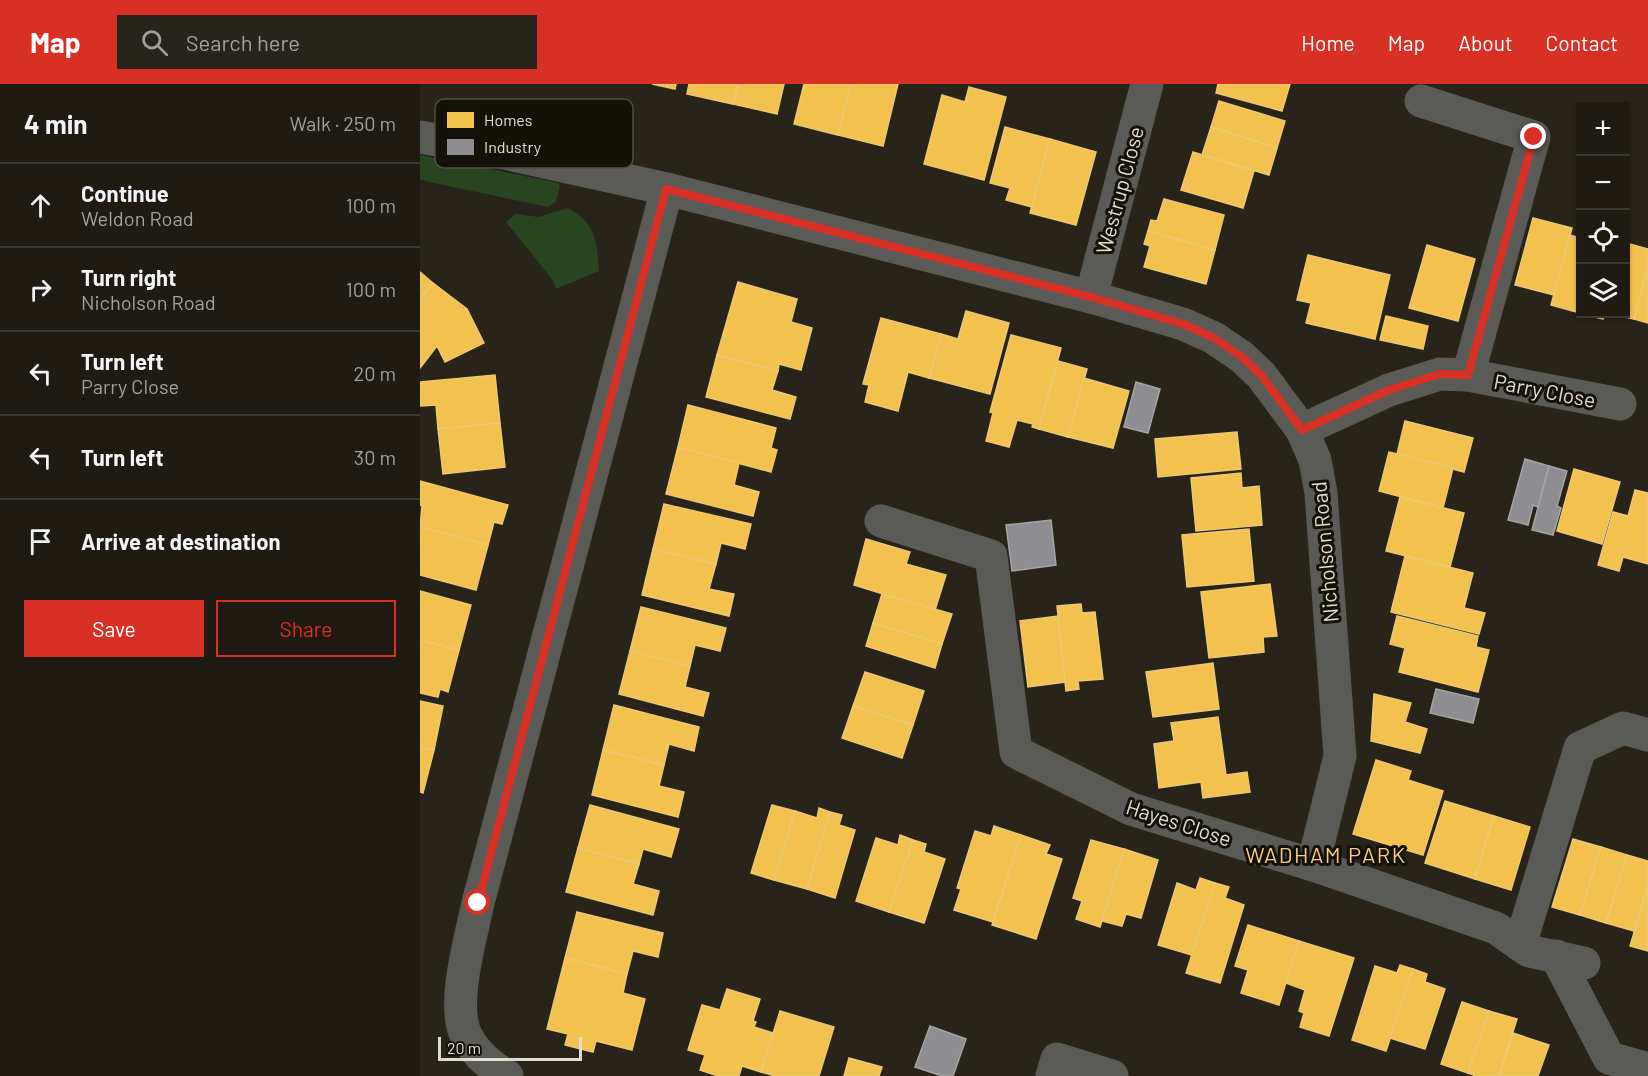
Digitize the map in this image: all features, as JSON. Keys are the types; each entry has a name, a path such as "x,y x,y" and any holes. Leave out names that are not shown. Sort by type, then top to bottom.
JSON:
{"street":[{"name":"Westrup Close","path":"1091,297 1147,84"},
{"path":"1421,101 1534,137 1468,375"},
{"name":"Nicholson Road","path":"420,137 435,140"},
{"name":"Nicholson Road","path":"572,168 666,189 1091,297 1183,324 1214,338 1242,357 1261,375 1302,430 1315,460 1321,493 1340,756 1313,865"},
{"path":"507,1076 481,1057 465,1034 461,1015 463,978 478,903 666,189"},
{"name":"Parry Close","path":"1302,430 1389,390 1440,374 1468,375 1620,404"},
{"name":"Hayes Close","path":"881,521 991,556 1016,752 1131,809 1313,865 1496,928 1529,951 1570,960 1609,1058 1648,1069"},
{"path":"1520,945 1580,748 1623,728 1648,735"},
{"path":"1052,1076 1057,1059 1112,1076"}],"green space":[{"path":"420,155 435,158 435,168 484,168 558,183 560,186 556,201 548,207 420,180"},
{"path":"567,208 577,213 589,226 596,242 599,271 556,289 552,279 506,222 516,214 539,217"}],"building: Homes":[{"path":"652,84 676,84 675,89"},
{"path":"689,84 738,84 733,104 687,94"},
{"path":"738,84 784,84 777,114 733,104"},
{"path":"804,84 851,84 838,135 794,124"},
{"path":"851,84 898,84 883,146 838,135"},
{"path":"1218,84 1290,84 1282,111 1216,93"},
{"path":"969,87 1006,97 984,180 924,164 942,95 965,102"},
{"path":"1219,101 1285,121 1277,148 1211,127"},
{"path":"1005,127 1050,139 1032,207 1006,200 1010,188 990,183"},
{"path":"1211,127 1277,148 1269,175 1202,155"},
{"path":"1050,139 1096,152 1076,225 1030,213"},
{"path":"1193,152 1254,171 1243,208 1181,190"},
{"path":"1164,199 1224,215 1215,250 1148,231 1151,220 1157,221"},
{"path":"1533,218 1572,228 1554,295 1515,285"},
{"path":"1148,231 1215,250 1206,284 1144,267 1150,246 1144,244"},
{"path":"1570,235 1576,237 1576,312 1551,305"},
{"path":"1630,244 1648,249 1648,267 1634,319 1630,318"},
{"path":"1427,245 1475,259 1458,321 1409,308"},
{"path":"1308,255 1390,275 1375,339 1306,323 1311,303 1297,300"},
{"path":"1648,267 1648,323 1634,319"},
{"path":"420,272 433,283 420,299"},
{"path":"738,282 797,299 791,322 812,328 801,370 779,364 778,371 717,355"},
{"path":"433,283 467,309 484,343 445,362 437,346 420,368 420,299"},
{"path":"966,311 1009,323 990,394 929,378 941,334 958,339"},
{"path":"1386,316 1428,326 1423,349 1380,340"},
{"path":"881,318 941,334 929,378 908,372 898,411 865,402 869,385 863,384"},
{"path":"1011,335 1061,348 1039,429 1032,427 1033,424 1017,420 1009,447 986,441 993,413 990,412"},
{"path":"717,355 778,371 772,390 796,397 790,419 706,397"},
{"path":"1058,361 1087,369 1068,437 1039,429"},
{"path":"495,375 500,423 438,429 436,405 420,406 420,382"},
{"path":"1084,378 1129,391 1113,448 1068,437"},
{"path":"688,405 776,428 771,448 777,450 771,472 678,447"},
{"path":"1405,421 1473,438 1464,472 1397,454"},
{"path":"500,423 505,467 443,474 438,429"},
{"path":"1237,432 1241,469 1158,477 1155,439"},
{"path":"678,447 739,463 734,485 759,492 753,516 666,494"},
{"path":"1389,452 1453,468 1443,508 1379,491"},
{"path":"1574,469 1620,482 1602,544 1557,531"},
{"path":"1241,473 1242,488 1259,486 1262,525 1196,531 1191,478"},
{"path":"420,481 508,505 502,524 494,522 488,545 420,527 422,506 420,505"},
{"path":"1635,490 1648,493 1648,564 1623,557 1619,571 1598,565 1613,512 1628,516"},
{"path":"1400,497 1464,513 1450,567 1386,551"},
{"path":"664,504 751,524 745,549 721,543 716,564 653,549"},
{"path":"420,527 488,545 476,590 420,575"},
{"path":"1249,529 1254,581 1187,587 1182,535"},
{"path":"866,539 910,552 906,564 946,575 935,610 854,585"},
{"path":"653,549 716,564 709,589 734,594 729,616 642,595"},
{"path":"1405,556 1473,573 1464,608 1485,613 1479,634 1391,612"},
{"path":"1270,584 1277,636 1263,637 1264,652 1209,658 1201,592"},
{"path":"420,591 471,605 459,650 420,640"},
{"path":"882,594 952,614 942,644 873,623"},
{"path":"1081,604 1082,613 1095,612 1103,679 1078,681 1079,689 1066,691 1057,606"},
{"path":"641,607 726,628 720,651 695,645 690,666 630,651"},
{"path":"1058,616 1065,682 1028,687 1020,621"},
{"path":"1397,616 1478,636 1476,647 1489,650 1478,692 1399,672 1405,648 1390,644"},
{"path":"873,623 942,644 935,668 866,646"},
{"path":"420,640 459,650 448,692 440,689 438,697 420,693"},
{"path":"630,651 690,666 685,687 709,693 703,716 619,694"},
{"path":"1213,663 1219,709 1153,717 1146,672"},
{"path":"865,672 924,691 913,725 853,706"},
{"path":"1374,694 1411,703 1405,722 1427,729 1420,753 1371,741"},
{"path":"420,701 443,706 434,750 420,747"},
{"path":"614,705 699,727 694,751 669,744 664,765 603,750"},
{"path":"853,706 913,725 902,758 842,738"},
{"path":"1218,717 1226,775 1247,772 1250,792 1203,798 1201,782 1159,788 1154,744 1174,741 1171,723"},
{"path":"420,747 434,750 423,793 420,792"},
{"path":"603,750 664,765 659,786 684,792 678,817 592,795"},
{"path":"1376,760 1411,771 1408,780 1443,791 1423,855 1353,834"},
{"path":"1445,801 1494,816 1475,879 1425,863"},
{"path":"590,805 679,829 671,857 643,849 639,864 578,848"},
{"path":"772,805 795,811 774,880 751,873"},
{"path":"819,808 830,812 807,889 774,880 795,811 817,818"},
{"path":"830,812 842,815 839,825 855,830 835,898 807,889"},
{"path":"1494,816 1530,827 1511,890 1475,879"},
{"path":"994,826 1021,835 993,922 954,910 961,889 957,888 975,831 991,836"},
{"path":"900,835 913,840 889,912 856,901 876,838 898,845"},
{"path":"1021,835 1050,845 1046,854 1062,859 1036,939 992,925"},
{"path":"1573,839 1601,847 1580,915 1552,907"},
{"path":"913,840 926,844 924,852 945,859 924,923 889,912"},
{"path":"1091,840 1124,849 1100,927 1076,919 1082,901 1073,898"},
{"path":"1601,847 1627,855 1606,923 1580,915"},
{"path":"578,848 639,864 633,884 659,891 653,915 566,892"},
{"path":"1124,849 1158,860 1141,918 1126,914 1122,926 1102,921"},
{"path":"1627,855 1648,861 1648,886 1634,931 1606,923"},
{"path":"1200,878 1215,883 1192,955 1158,945 1177,883 1196,890"},
{"path":"1215,883 1229,887 1225,898 1244,905 1220,983 1186,973"},
{"path":"1648,886 1648,951 1630,946"},
{"path":"577,912 663,933 658,957 633,951 627,974 565,958"},
{"path":"1248,925 1299,941 1279,1005 1241,993 1248,970 1235,966"},
{"path":"1299,941 1354,958 1329,1036 1300,1027 1304,1013 1299,1011 1305,990 1286,983"},
{"path":"565,958 627,974 623,993 645,999 632,1050 596,1041 593,1052 565,1045 568,1034 547,1029"},
{"path":"1400,965 1413,969 1386,1051 1352,1040 1375,966 1397,973"},
{"path":"1413,969 1427,974 1425,982 1445,989 1425,1049 1390,1038"},
{"path":"727,989 760,999 753,1021 756,1022 754,1027 773,1033 761,1072 742,1066 739,1076 718,1076 700,1070 705,1055 688,1050 702,1005 720,1010"},
{"path":"1462,1002 1489,1011 1468,1073 1441,1064"},
{"path":"780,1011 834,1027 819,1076 775,1076 761,1072"},
{"path":"1489,1011 1517,1019 1499,1076 1476,1076 1468,1073"},
{"path":"1513,1033 1549,1045 1538,1076 1499,1076"},
{"path":"849,1058 882,1067 879,1076 844,1076"}],"building: Industry":[{"path":"1136,382 1160,389 1148,433 1124,427"},
{"path":"1525,459 1549,466 1538,507 1533,505 1528,525 1508,520"},
{"path":"1549,466 1567,471 1557,506 1561,508 1553,535 1532,530"},
{"path":"1051,520 1056,565 1012,571 1006,525"},
{"path":"1436,689 1479,699 1473,723 1430,713"},
{"path":"930,1026 966,1039 953,1076 942,1076 915,1067"}],"district":[{"name":"WADHAM PARK","path":"1326,854"}],"route":[{"path":"478,903 666,189 1091,297 1183,324 1214,338 1242,357 1261,375 1302,430 1389,390 1440,374 1468,375 1534,137"}]}
